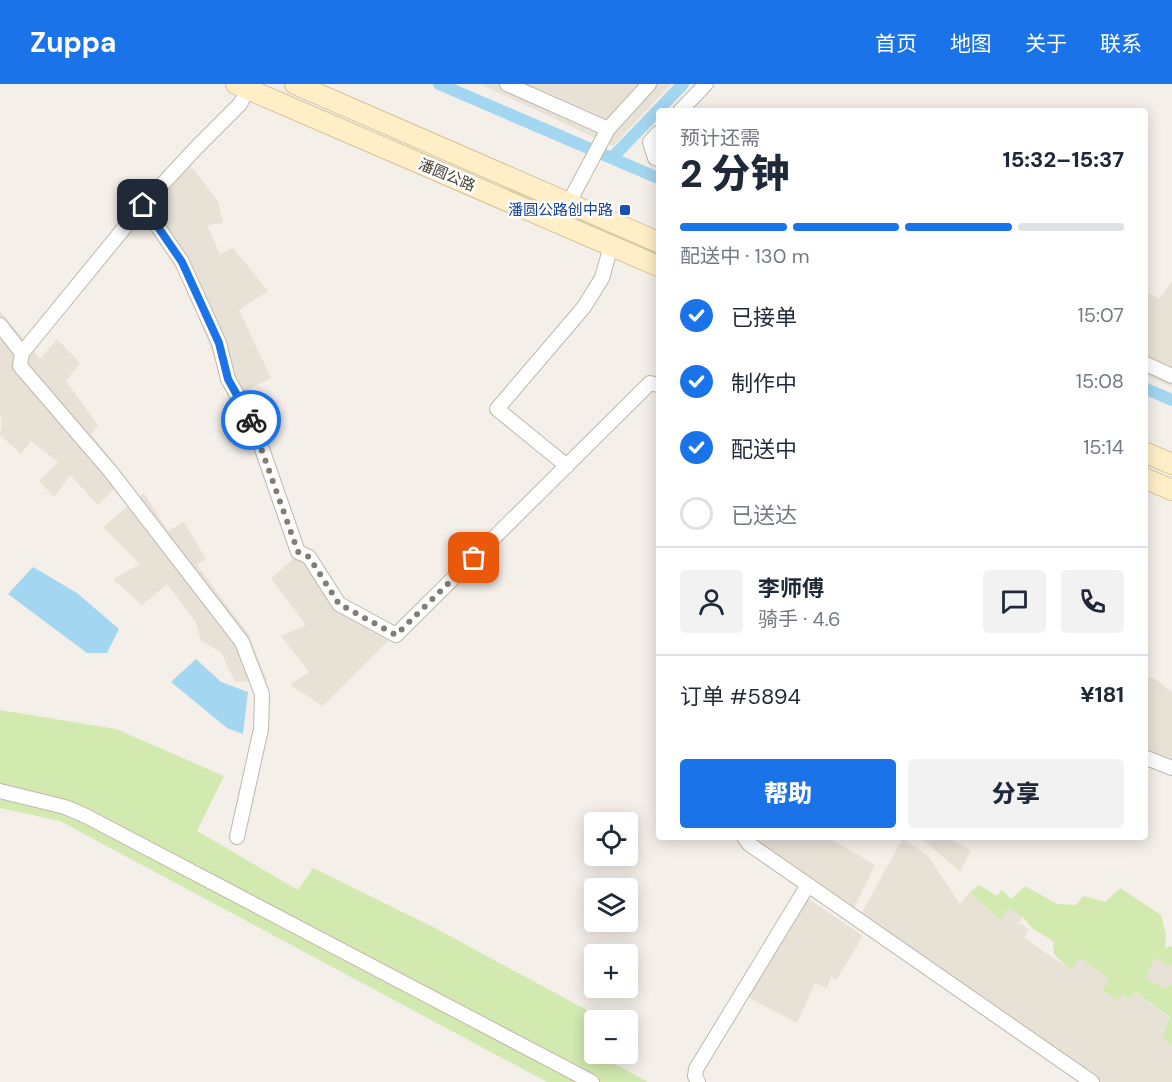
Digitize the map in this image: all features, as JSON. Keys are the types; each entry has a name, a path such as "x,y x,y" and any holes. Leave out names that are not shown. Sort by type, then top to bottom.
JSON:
{"main road":[{"name":"潘圆公路","path":"295,84 656,241"},
{"name":"潘圆公路","path":"242,87 656,265"},
{"path":"1148,454 1172,464"},
{"path":"1148,480 1172,490"}],"street":[{"path":"507,84 608,129"},
{"path":"558,223 608,129 649,84"},
{"path":"683,108 706,84"},
{"path":"237,837 261,729 262,694 242,642 111,472 20,366 21,352 143,205 240,104 242,87"},
{"path":"656,135 650,142 656,158"},
{"path":"143,205 182,262 219,343 228,379 253,423 298,552 309,557 339,604 396,635 650,383 656,384"},
{"path":"567,466 497,409 584,306 602,278 611,246"},
{"path":"0,325 21,352"},
{"path":"1148,365 1172,376"},
{"path":"1148,759 1172,768"},
{"path":"0,791 44,801 86,816 592,1082"},
{"path":"746,840 1092,1082"},
{"path":"698,1082 695,1076 696,1069 808,885"}],"shaded area":[{"path":"480,84 671,84 613,146"},
{"path":"190,165 218,201 223,223 207,225 220,254 233,248 268,291 239,310 271,378 229,399 220,369 178,270 143,216"},
{"path":"1172,281 1172,387 1148,376 1148,292 1159,299"},
{"path":"0,311 40,359 57,339 80,363 66,381 98,425 91,434 126,478 98,505 70,475 54,497 39,481 58,462 31,441 21,454 0,435 2,419 0,416"},
{"path":"144,493 168,531 184,522 206,559 197,565 249,635 267,680 235,682 221,652 201,641 195,621 167,584 142,605 113,579 140,564 103,527"},
{"path":"308,547 334,598 401,628 323,706 290,685 309,672 281,636 306,625 271,578"},
{"path":"1148,677 1172,692 1172,774 1148,764"},
{"path":"756,840 832,840 875,865 854,908"},
{"path":"902,840 906,840 928,856 960,904 970,892 999,920 1009,908 1023,917 1016,926 1021,924 1029,930 1024,938 1070,969 1080,958 1109,979 1102,991 1117,1000 1122,993 1134,992 1170,1018 1162,1038 1172,1045 1172,1082 1080,1082 855,925"},
{"path":"923,840 953,840 971,851 960,872"},
{"path":"807,898 863,936 836,980 832,977 826,988 815,983 797,1023 746,996"},
{"path":"1155,958 1169,967 1172,963 1172,983 1166,989 1145,978"}],"green space":[{"path":"0,710 116,729 224,776 197,831 298,890 313,868 433,927 586,1010 584,1010 584,1064 615,1064 648,1082 547,1082 60,821 0,808"},
{"path":"979,885 997,896 1002,890 1011,899 1025,886 1057,904 1076,905 1083,896 1105,902 1120,888 1161,915 1166,935 1165,948 1172,946 1172,963 1170,967 1155,958 1145,978 1166,989 1172,983 1172,1045 1162,1038 1170,1017 1135,992 1130,998 1122,993 1118,1000 1102,991 1109,979 1080,958 1070,970 1054,954 1053,941 1032,928 1023,917 1009,908 1000,920 970,892"}],"water":[{"path":"33,567 77,593 119,629 107,653 87,653 8,594"},
{"path":"196,659 221,682 248,692 243,734 227,728 171,682"}],"waterway":[{"path":"439,84 656,177"},
{"path":"660,108 683,84"},
{"path":"612,158 656,112"},
{"path":"1148,390 1172,400"}],"way so far":[{"path":"251,420 298,552 309,557 339,604 396,635 474,558"}],"place":[{"name":"潘圆公路创中路","path":"625,210"}],"route":[{"path":"143,205 182,262 219,343 228,379 251,420"}]}
